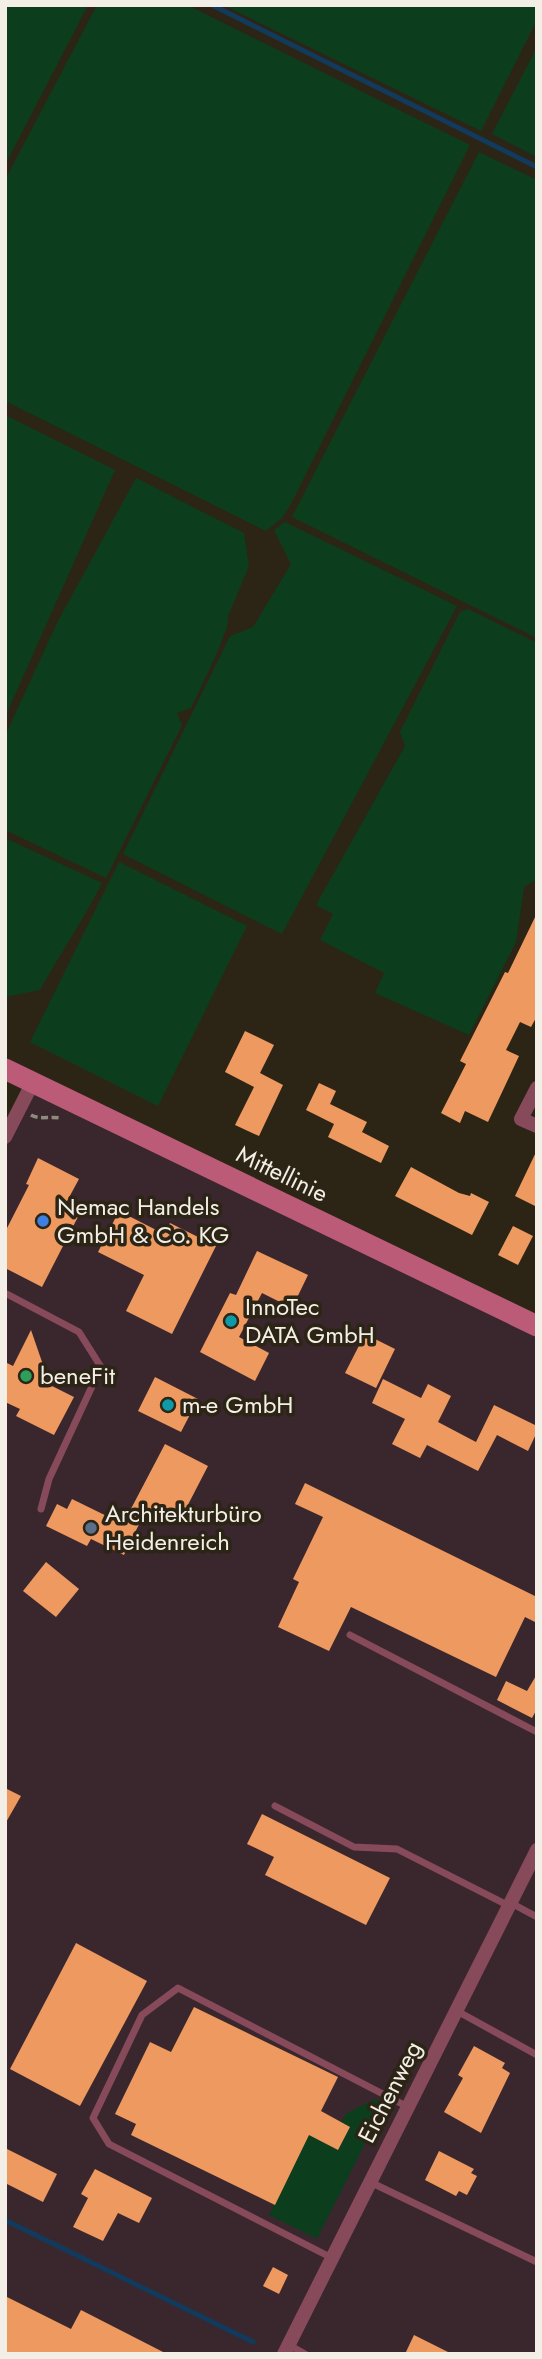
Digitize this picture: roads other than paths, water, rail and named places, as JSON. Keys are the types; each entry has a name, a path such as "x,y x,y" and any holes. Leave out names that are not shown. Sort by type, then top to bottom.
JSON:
{"street":[{"name":"Mittellinie","path":"5,1069 537,1326"},
{"path":"5,1137 33,1082"},
{"path":"537,1088 521,1119 537,1126"},
{"name":"Eichenweg","path":"286,2349 537,1850"}],"lane":[{"path":"5,1293 79,1332 101,1367 49,1479 41,1509"},
{"path":"350,1635 537,1732"},
{"path":"275,1806 354,1847 397,1849 537,1917"},
{"path":"332,2258 109,2144 93,2118 142,2015 178,1988 408,2107"},
{"path":"456,2011 537,2055"},
{"path":"370,2182 537,2262"},
{"path":"286,2349 305,2354"}],"waterway":[{"path":"212,5 537,167"},
{"path":"5,2220 253,2342"}],"place":[{"name":"Nemac Handels GmbH & Co. KG","path":"43,1221"},
{"name":"InnoTec DATA GmbH","path":"231,1321"},
{"name":"beneFit","path":"26,1376"},
{"name":"m-e GmbH","path":"168,1405"},
{"name":"Architekturbüro Heidenreich","path":"91,1528"}]}
